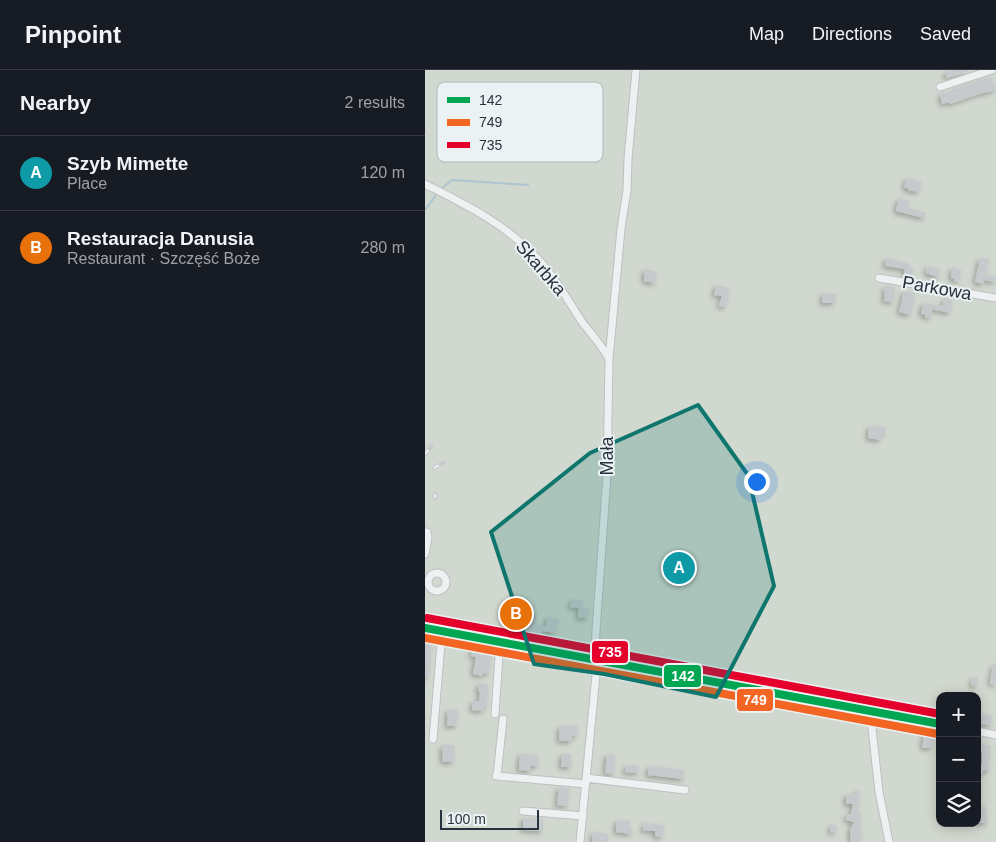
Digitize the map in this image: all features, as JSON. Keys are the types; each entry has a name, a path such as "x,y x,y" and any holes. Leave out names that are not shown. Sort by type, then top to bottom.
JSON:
{"street":[{"name":"Mała","path":"580,842 597,664 595,660 607,476 609,359 621,230 627,190 627,159 636,70"},
{"path":"940,87 992,70"},
{"name":"Skarbka","path":"425,184 477,210 503,228 534,255 563,292 609,359"},
{"name":"Parkowa","path":"879,278 996,298"},
{"path":"425,532 427,532 429,537 425,554"},
{"path":"425,628 936,723"},
{"path":"433,739 442,632"},
{"path":"495,714 500,642"},
{"path":"870,710 879,792 889,842"},
{"path":"503,720 497,776 586,781 685,790"},
{"path":"981,732 996,735"},
{"path":"523,811 583,816"}],"highlighted area":[{"path":"698,405 748,475 774,586 716,697 604,674 534,664 491,532 590,453"}],"shaded area":[{"path":"425,70 996,70 996,842 425,842"}],"building":[{"path":"950,70 969,71 947,78 945,73"},
{"path":"991,77 996,90 950,104 949,102 942,104 940,94 955,91 955,89"},
{"path":"907,178 922,182 919,192 908,190 904,187"},
{"path":"899,198 909,201 908,208 926,213 924,218 896,211"},
{"path":"886,258 910,264 909,267 913,268 912,276 904,274 905,269 885,266"},
{"path":"980,258 989,259 986,275 996,277 996,282 984,280 983,284 975,282"},
{"path":"927,266 940,269 938,277 926,273"},
{"path":"952,267 961,270 959,282 951,278"},
{"path":"645,269 657,272 655,283 644,281"},
{"path":"716,285 730,288 726,307 719,306 722,296 714,295"},
{"path":"885,286 895,287 893,302 884,301"},
{"path":"904,291 915,293 910,315 899,312"},
{"path":"823,293 836,294 835,303 822,303"},
{"path":"944,298 953,301 950,313 932,309 931,318 921,314 923,303 943,306"},
{"path":"869,426 886,427 885,434 882,433 881,440 868,438"},
{"path":"519,598 532,603 530,614 537,615 535,624 546,626 547,617 559,619 556,633 542,631 540,640 520,636 519,640 509,638"},
{"path":"573,598 583,601 582,608 589,608 588,618 578,618 579,608 570,607"},
{"path":"425,641 432,641 429,677 425,677"},
{"path":"473,647 492,650 489,674 483,673 483,676 473,674 476,657 471,656"},
{"path":"993,664 996,664 996,685 990,684"},
{"path":"972,678 978,678 977,686 971,685"},
{"path":"479,683 488,684 487,707 484,706 484,711 472,710 473,701 479,701"},
{"path":"448,709 458,710 457,726 447,726"},
{"path":"982,714 992,716 991,725 981,724"},
{"path":"560,726 578,726 577,736 572,736 572,741 559,741"},
{"path":"925,730 934,732 932,748 922,748"},
{"path":"981,744 990,745 989,771 983,771 983,774 981,774 982,764"},
{"path":"444,745 454,745 454,762 443,762 442,747"},
{"path":"520,754 538,755 538,766 531,766 531,771 519,770"},
{"path":"562,754 571,754 571,767 561,767"},
{"path":"607,754 615,755 614,774 605,773"},
{"path":"626,765 639,766 638,773 625,772"},
{"path":"649,766 684,770 684,779 648,775"},
{"path":"559,787 569,788 568,806 557,805"},
{"path":"857,790 860,791 858,814 861,814 859,830 862,830 862,834 860,842 851,842 850,830 854,822 846,820 847,814 851,814 853,804 846,804 846,800 847,794 856,795"},
{"path":"986,807 987,823 981,823 981,808"},
{"path":"523,818 543,819 543,831 523,830"},
{"path":"617,820 630,821 629,828 632,829 632,834 616,832"},
{"path":"644,823 664,825 663,837 655,836 655,831 643,830"},
{"path":"831,825 837,825 836,833 830,832"},
{"path":"593,832 608,834 608,842 592,842"}],"waterway":[{"path":"441,189 452,180 528,185"},
{"path":"425,210 436,195"}],"railway":[{"path":"425,454 432,445"},
{"path":"434,468 443,463"}],"transit line":[{"name":"735","path":"427,618 936,713"},
{"name":"142","path":"425,628 936,723"},
{"name":"749","path":"425,638 936,734"}],"place":[{"name":"Szyb Mimette","path":"679,568"},
{"name":"Restauracja Danusia","path":"516,614"}]}
